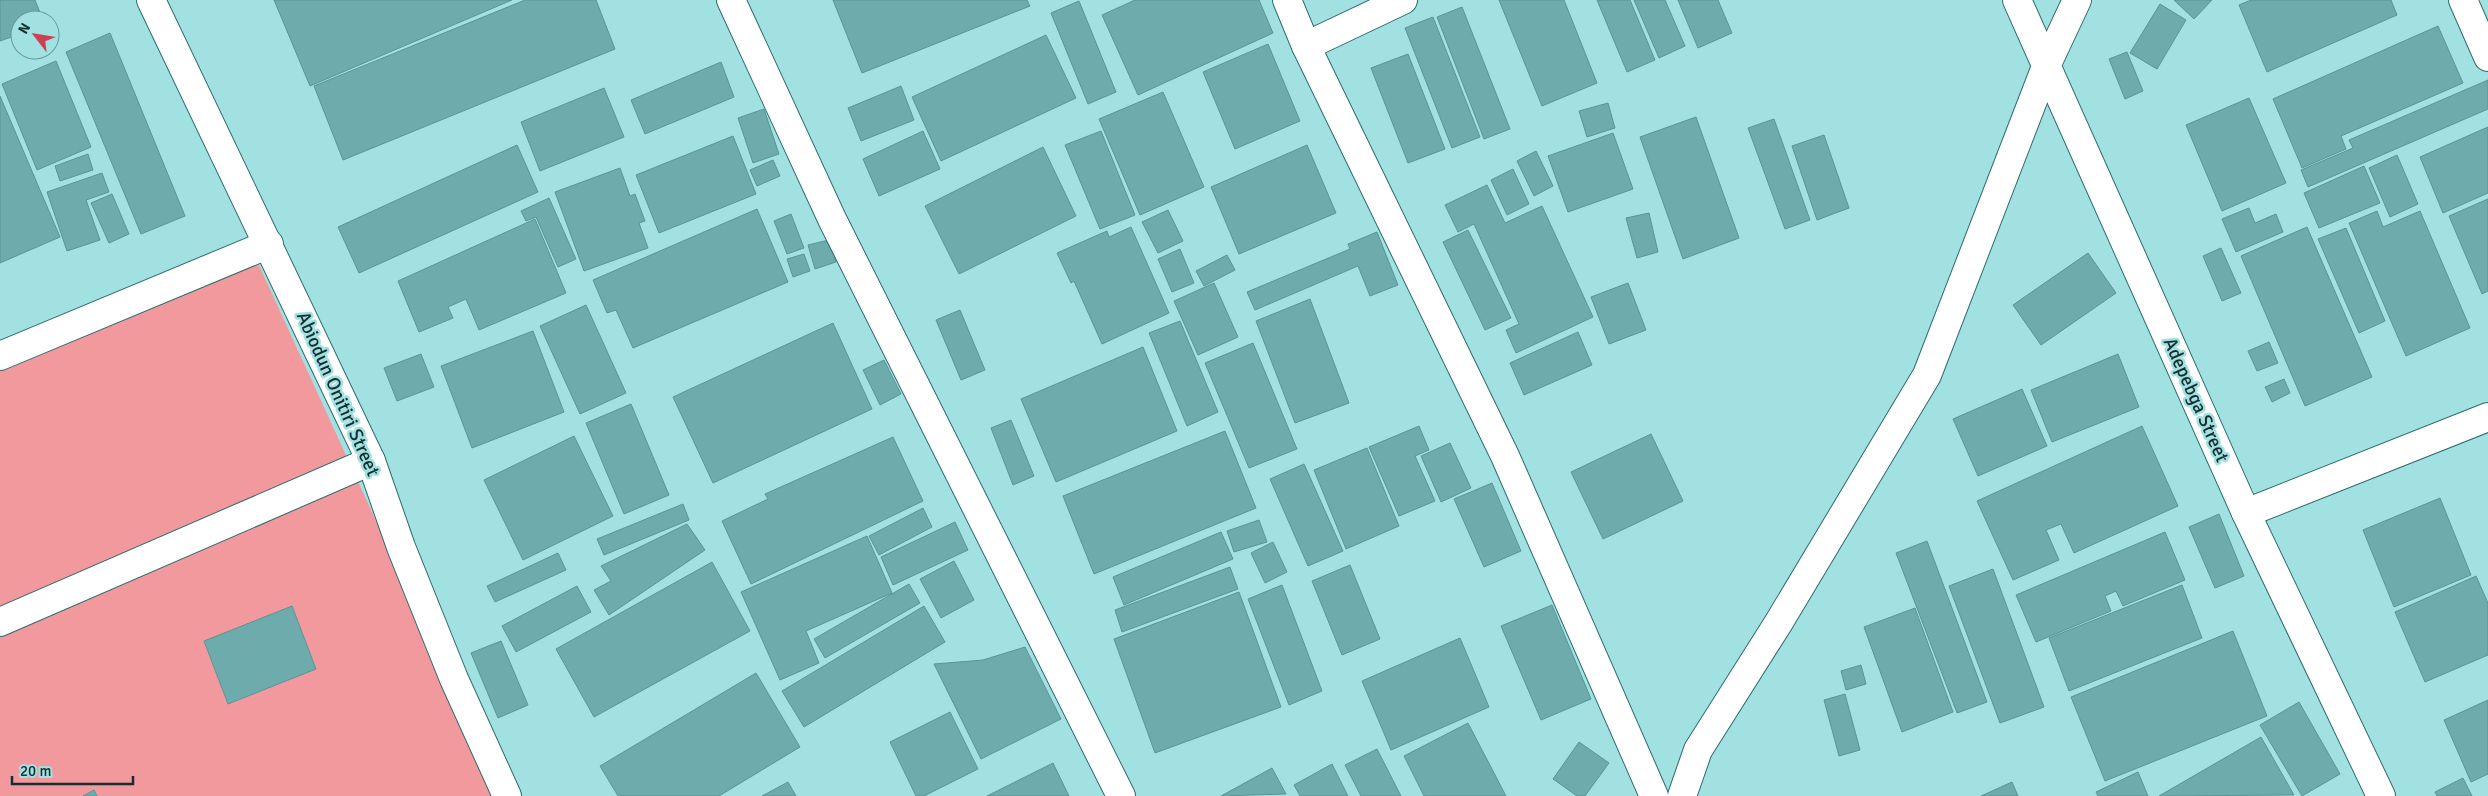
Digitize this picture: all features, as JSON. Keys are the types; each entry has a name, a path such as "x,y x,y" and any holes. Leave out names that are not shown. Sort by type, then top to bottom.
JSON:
{"street":[{"name":"Abiodun Onitiri Street","path":"151,0 269,244 370,461 401,547 454,679 507,796"},
{"path":"731,0 832,219 1121,796"},
{"path":"1287,0 1306,46 1505,456 1654,796"},
{"path":"1306,46 1403,0"},
{"name":"Adepebga Street","path":"2017,0 2246,513 2381,796"},
{"path":"1682,796 1698,750 1779,622 1927,375 2047,64 2077,0"},
{"path":"2463,0 2488,57"},
{"path":"0,356 269,244"},
{"path":"2246,513 2488,417"},
{"path":"0,622 370,461"}],"shaded area":[{"path":"252,250 502,796 0,796 0,362"}],"building":[{"path":"0,0 35,0 39,10 10,10 10,38 0,41"},
{"path":"274,0 512,0 310,86"},
{"path":"525,0 596,0 615,49 343,160 314,86"},
{"path":"833,0 1027,0 1030,6 862,73"},
{"path":"1135,0 1259,0 1273,33 1138,95 1102,15"},
{"path":"1499,0 1564,0 1597,83 1542,106"},
{"path":"1597,0 1630,0 1655,60 1627,72"},
{"path":"1634,0 1665,0 1685,46 1659,58"},
{"path":"1678,0 1718,0 1732,33 1698,48"},
{"path":"2174,0 2212,0 2194,19"},
{"path":"2251,0 2391,0 2397,15 2267,72 2239,5"},
{"path":"1079,1 1116,92 1088,104 1051,13"},
{"path":"2160,4 2186,20 2157,69 2130,53"},
{"path":"1462,7 1510,129 1484,139 1437,17"},
{"path":"1433,17 1480,137 1452,148 1405,28"},
{"path":"2438,26 2463,83 2341,136 2346,149 2302,168 2273,99"},
{"path":"110,33 185,216 141,234 66,52"},
{"path":"1046,35 1076,98 941,161 912,97"},
{"path":"1268,44 1300,121 1235,149 1203,72"},
{"path":"2127,52 2143,91 2125,99 2109,59"},
{"path":"1408,54 1445,149 1408,163 1371,68"},
{"path":"56,61 91,147 37,170 2,84"},
{"path":"721,62 734,97 645,134 631,100"},
{"path":"2488,80 2488,109 2308,187 2301,170 2353,148 2349,140"},
{"path":"901,86 914,120 861,141 848,108"},
{"path":"604,88 624,137 540,171 521,122"},
{"path":"1163,92 1204,187 1140,215 1099,119"},
{"path":"0,96 60,237 0,263"},
{"path":"2249,98 2286,183 2222,211 2186,125"},
{"path":"1608,103 1615,128 1587,137 1579,111"},
{"path":"764,109 779,154 753,163 738,118"},
{"path":"1696,117 1739,238 1683,259 1640,137"},
{"path":"1774,119 1810,220 1785,229 1748,128"},
{"path":"2488,127 2488,193 2443,213 2420,157"},
{"path":"923,131 940,169 879,196 863,159"},
{"path":"1101,131 1135,215 1100,229 1065,145"},
{"path":"1613,133 1633,189 1568,212 1548,156"},
{"path":"1824,135 1849,208 1817,220 1792,146"},
{"path":"733,136 756,194 659,233 636,175"},
{"path":"517,145 538,192 359,273 338,227"},
{"path":"1307,145 1336,213 1239,254 1211,187"},
{"path":"1043,147 1076,216 959,274 925,206"},
{"path":"1536,151 1553,186 1534,196 1517,161"},
{"path":"88,154 93,170 60,181 55,166"},
{"path":"2397,155 2418,204 2390,217 2369,168"},
{"path":"773,160 780,176 757,186 750,170"},
{"path":"2364,166 2380,203 2319,228 2304,193"},
{"path":"620,168 630,196 635,194 645,221 639,223 648,248 584,271 555,192"},
{"path":"1513,169 1529,204 1507,215 1491,180"},
{"path":"102,173 109,192 86,200 100,240 67,251 47,192"},
{"path":"1487,185 1505,223 1542,206 1593,317 1516,353 1506,330 1519,324 1474,224 1458,232 1445,205"},
{"path":"112,194 129,234 109,243 91,203"},
{"path":"549,198 576,259 558,267 536,217 526,221 521,211"},
{"path":"2488,199 2488,291 2482,294 2449,216"},
{"path":"2249,208 2255,223 2276,214 2283,232 2236,252 2222,219"},
{"path":"757,209 788,282 633,348 616,310 607,313 593,280"},
{"path":"1168,210 1183,241 1158,253 1142,222"},
{"path":"2377,211 2383,227 2420,211 2470,328 2406,356 2349,223"},
{"path":"1649,213 1658,252 1637,258 1626,218"},
{"path":"791,214 804,248 787,254 774,221"},
{"path":"535,219 566,293 479,330 466,299 448,307 453,318 419,332 398,281"},
{"path":"1131,227 1169,313 1102,344 1074,281 1071,283 1057,253 1107,231 1109,237"},
{"path":"2307,227 2372,377 2305,406 2241,256"},
{"path":"2346,228 2385,321 2359,333 2318,239"},
{"path":"1468,230 1511,318 1485,330 1443,242"},
{"path":"1377,232 1398,285 1370,296 1358,266 1255,310 1247,292 1350,249 1348,244"},
{"path":"829,240 836,262 815,269 808,245"},
{"path":"2221,248 2241,293 2222,301 2203,256"},
{"path":"1180,249 1194,283 1172,292 1158,259"},
{"path":"2088,253 2116,293 2041,345 2013,305"},
{"path":"804,254 810,271 793,277 787,259"},
{"path":"1227,255 1235,270 1204,286 1196,271"},
{"path":"1214,283 1238,337 1198,355 1174,301"},
{"path":"1628,283 1646,330 1609,344 1591,297"},
{"path":"1310,299 1349,403 1295,423 1256,321"},
{"path":"586,305 626,393 580,414 540,326"},
{"path":"960,310 985,370 961,380 936,320"},
{"path":"1180,321 1218,412 1187,426 1149,333"},
{"path":"833,323 872,409 713,483 673,397"},
{"path":"533,331 564,412 472,448 441,366"},
{"path":"1578,332 1592,365 1524,395 1510,363"},
{"path":"2269,342 2278,363 2257,371 2248,351"},
{"path":"1253,343 1297,449 1249,468 1205,363"},
{"path":"1143,347 1177,431 1056,482 1021,399"},
{"path":"421,354 434,387 397,401 384,368"},
{"path":"2118,354 2139,407 2052,442 2031,390"},
{"path":"884,360 901,394 880,405 863,370"},
{"path":"2284,379 2290,393 2272,402 2265,387"},
{"path":"2022,389 2047,446 1978,476 1953,419"},
{"path":"631,404 669,495 624,514 586,423"},
{"path":"1011,420 1034,476 1013,485 991,428"},
{"path":"1419,426 1429,450 1415,456 1435,501 1399,516 1369,447"},
{"path":"2142,426 2178,506 2074,553 2061,524 2046,530 2059,560 2013,580 1977,501"},
{"path":"1225,431 1256,508 1094,574 1063,496"},
{"path":"1651,434 1683,501 1603,539 1571,472"},
{"path":"574,436 613,516 523,560 484,480"},
{"path":"893,437 923,501 751,584 722,521 768,499 765,494"},
{"path":"1450,443 1471,488 1441,502 1421,456"},
{"path":"1367,448 1399,526 1346,549 1314,470"},
{"path":"1304,464 1343,551 1308,566 1270,479"},
{"path":"1492,483 1521,551 1484,567 1454,499"},
{"path":"2440,498 2471,575 2394,607 2363,530"},
{"path":"683,504 689,520 604,555 597,539"},
{"path":"923,508 932,527 879,555 869,536"},
{"path":"2219,514 2244,576 2215,588 2189,527"},
{"path":"1259,520 1267,542 1234,552 1227,531"},
{"path":"955,522 968,550 893,585 881,557"},
{"path":"687,524 705,550 609,615 594,590 611,581 601,566"},
{"path":"1221,532 1233,559 1124,605 1113,577"},
{"path":"2165,532 2185,580 2123,606 2116,591 2105,596 2111,611 2036,642 2016,595"},
{"path":"867,536 892,593 806,631 819,663 780,680 741,592"},
{"path":"1927,541 1987,702 1957,713 1896,553"},
{"path":"1273,542 1287,572 1265,583 1251,553"},
{"path":"558,553 566,570 495,602 487,586"},
{"path":"954,561 974,600 941,618 920,579"},
{"path":"712,562 750,631 594,717 556,649"},
{"path":"1350,565 1380,639 1342,655 1312,581"},
{"path":"1230,567 1238,589 1122,632 1115,610"},
{"path":"1993,569 2044,707 2000,723 1949,586"},
{"path":"2476,576 2488,603 2488,655 2425,682 2395,612"},
{"path":"909,584 920,603 825,658 814,639"},
{"path":"1282,585 1322,691 1289,705 1248,599"},
{"path":"2182,585 2202,638 2069,691 2049,638"},
{"path":"577,586 591,612 516,652 502,626"},
{"path":"1239,592 1281,707 1155,753 1114,639"},
{"path":"1552,605 1591,699 1541,720 1501,626"},
{"path":"292,606 316,669 228,704 204,641"},
{"path":"924,606 945,642 804,727 782,691"},
{"path":"1915,608 1953,712 1902,732 1864,627"},
{"path":"2233,631 2267,716 2105,781 2071,697"},
{"path":"1460,638 1489,707 1391,750 1362,681"},
{"path":"501,641 528,705 498,718 471,653"},
{"path":"1025,647 1061,719 981,759 934,664 983,660"},
{"path":"1861,665 1866,684 1846,690 1841,671"},
{"path":"756,673 800,747 719,796 618,796 600,766"},
{"path":"1845,694 1860,750 1839,756 1824,700"},
{"path":"2488,700 2488,774 2471,782 2444,720"},
{"path":"2299,702 2340,774 2302,796 2260,725"},
{"path":"950,712 978,769 924,796 916,796 890,742"},
{"path":"1468,723 1506,796 1424,796 1404,756"},
{"path":"2261,737 2294,795 2159,796"},
{"path":"1579,742 1609,763 1585,796 1577,796 1553,779"},
{"path":"1377,749 1401,796 1361,796 1345,765"},
{"path":"1053,763 1069,796 987,796"},
{"path":"1332,764 1348,796 1300,796 1294,785"},
{"path":"1272,768 1286,794 1221,796"},
{"path":"2138,772 2148,796 2098,796 2096,792"},
{"path":"2463,778 2472,796 2437,796 2435,792"},
{"path":"788,782 796,796 762,796"},
{"path":"2012,782 2018,796 1981,796"},
{"path":"94,790 97,796 83,796"}]}
